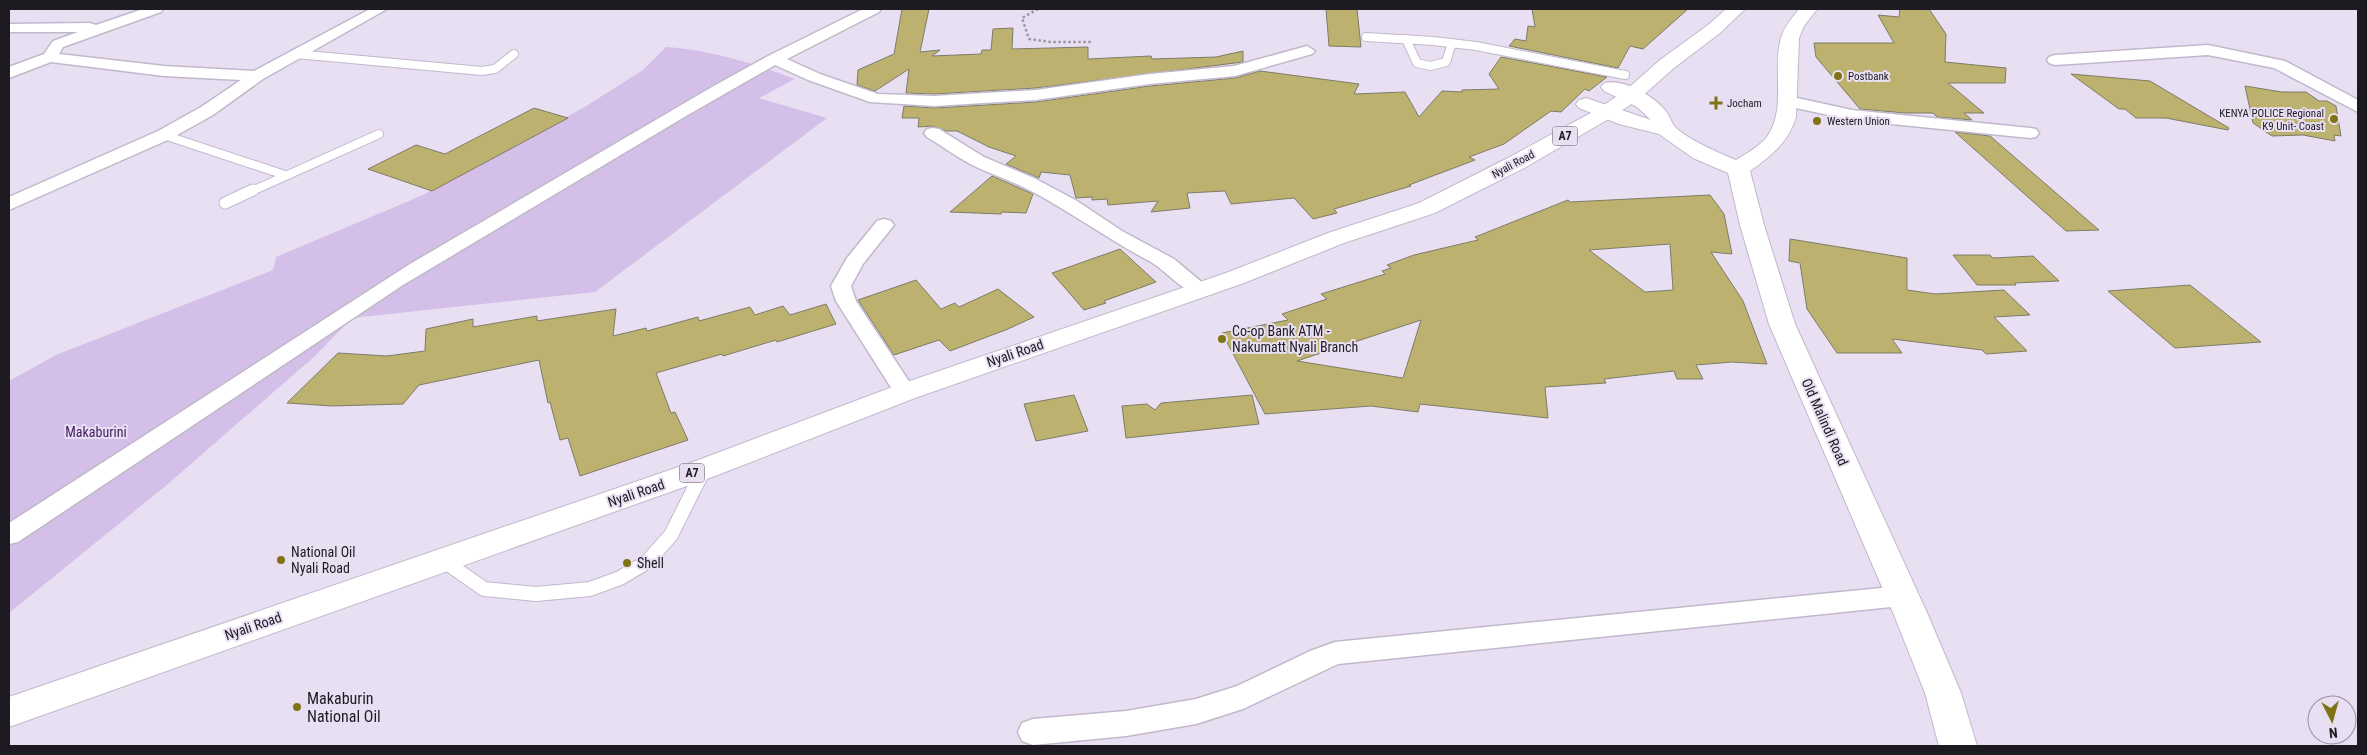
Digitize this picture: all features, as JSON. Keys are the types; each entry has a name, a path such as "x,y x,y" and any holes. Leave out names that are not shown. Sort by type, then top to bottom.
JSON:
{"main road":[{"name":"Nyali Road","path":"1596,108 1618,81 1711,9"},
{"name":"Nyali Road","path":"9,712 704,469 904,392 1201,290 1372,225 1428,208 1518,162 1596,108 1632,95 1667,64 1714,29 1736,9"},
{"path":"1596,108 1666,130 1701,153 1738,169 1776,140 1784,121 1788,102 1787,63 1789,39 1794,28 1808,9"},
{"path":"1618,81 1632,95 1660,114 1666,130"},
{"name":"Old Malindi Road","path":"1738,169 1752,225 1782,324 1911,615 1943,693 1958,746"}],"street":[{"path":"49,57 58,44 156,9"},
{"path":"9,204 164,135 207,111 257,76 380,9"},
{"path":"9,535 396,281 637,137 774,59 874,9"},
{"path":"9,28 108,26"},
{"path":"2055,60 2208,50 2279,64 2357,105"},
{"path":"774,59 814,77 876,99 934,101 1036,95 1150,79 1235,71 1307,51"},
{"path":"9,73 49,57 164,71 257,76"},
{"path":"1788,102 1852,116 2030,133"},
{"path":"933,133 978,161 1028,182 1070,206 1115,235 1167,264 1201,290"},
{"path":"884,225 854,262 842,286 846,302 904,392"},
{"path":"1033,732 1168,717 1217,706 1335,653 1901,596"}],"lane":[{"path":"1366,38 1452,42 1544,56 1618,81"},
{"path":"1406,39 1417,63 1430,66 1446,62 1452,42"},
{"path":"296,54 482,71 495,69 514,54"},
{"path":"225,203 379,134"},
{"path":"164,135 285,175"},
{"path":"444,561 484,589 536,594 590,589 605,584 620,578 647,562 671,536 704,469"}],"path":[{"path":"1038,9 1022,18 1029,39 1051,42 1092,42"}],"green space":[{"name":"Makaburini","path":"666,47 699,51 731,58 795,79 759,98 827,118 595,292 352,318 315,356 168,484 9,613 9,381 56,355 273,270 276,257 423,195 583,108 643,70"}],"building":[{"path":"902,9 929,9 920,52 940,50 932,56 981,54 982,50 991,50 993,29 1013,28 1012,49 1088,47 1088,59 1151,56 1152,59 1216,57 1243,51 1243,62 1036,88 934,94 906,93 909,69 875,91 857,85 858,70 894,54"},
{"path":"1326,9 1357,9 1361,47 1329,46"},
{"path":"1532,9 1688,9 1643,49 1630,46 1618,68 1509,46 1515,39 1526,41 1528,26 1535,27"},
{"path":"1900,9 1929,9 1946,34 1945,62 2006,68 2005,83 1948,83 1984,113 1964,113 1972,120 1937,117 1933,113 1905,113 1860,109 1816,57 1814,43 1894,43 1878,15 1899,17"},
{"path":"1501,57 1607,77 1589,91 1585,89 1561,112 1551,111 1504,144 1469,157 1475,160 1409,185 1411,186 1334,209 1337,213 1313,219 1294,198 1231,204 1225,191 1187,193 1190,208 1151,212 1158,201 1108,205 1107,199 1092,200 1092,197 1076,198 1070,175 1041,172 1039,178 1006,164 1016,156 989,147 957,131 945,131 933,126 918,127 919,118 902,118 904,106 934,108 1036,102 1150,86 1235,78 1260,71 1359,84 1354,94 1405,92 1419,117 1442,91 1462,92 1462,90 1499,89 1489,74"},
{"path":"2071,74 2150,81 2229,128 2228,130 2166,118 2136,118 2125,109 2119,109"},
{"path":"2245,86 2282,92 2306,92 2319,101 2327,101 2336,106 2341,136 2334,135 2335,141 2303,135 2272,136 2253,123"},
{"path":"534,108 568,118 432,191 368,169 416,145 445,154"},
{"path":"1955,132 1990,136 2099,230 2066,231"},
{"path":"992,176 1033,194 1026,213 950,212"},
{"path":"1710,195 1724,214 1732,254 1711,252 1743,301 1767,364 1732,362 1696,365 1703,379 1677,379 1674,371 1604,379 1606,383 1545,387 1548,418 1420,404 1418,412 1371,406 1265,414 1222,333 1288,320 1282,314 1327,299 1321,294 1385,274 1382,271 1391,268 1387,265 1414,255 1478,240 1475,237 1568,200 1570,202","holes":["1670,244 1673,290 1645,292 1589,250","1421,320 1403,378 1297,361"]},
{"path":"1790,239 1907,258 1907,290 1935,294 2004,290 2030,315 1994,317 2027,351 1986,354 1982,350 1892,339 1902,353 1837,353 1807,309 1800,263 1789,261"},
{"path":"1120,249 1156,282 1084,310 1052,273"},
{"path":"1953,255 1990,255 1993,258 2033,256 2059,281 2015,283 2016,285 1977,285"},
{"path":"916,280 941,309 955,303 959,307 998,289 1034,317 950,351 939,340 894,355 858,300"},
{"path":"2190,285 2261,342 2175,348 2108,291"},
{"path":"826,304 836,324 777,342 776,340 656,373 671,413 675,412 688,440 580,476 568,438 560,440 550,402 548,403 539,360 419,385 403,404 332,406 287,403 338,353 387,356 425,351 426,329 473,319 473,327 537,316 537,321 616,309 613,336 646,328 647,331 698,317 699,321 750,307 755,315 783,306 790,315"},
{"path":"1074,395 1088,431 1036,441 1024,404"},
{"path":"1252,395 1259,424 1126,438 1122,406 1147,404 1155,410 1161,403"}],"place":[{"name":"Postbank","path":"1838,76"},
{"name":"Jocham","path":"1716,103"},
{"name":"KENYA POLICE Regional K9 Unit- Coast","path":"2334,119"},
{"name":"Western Union","path":"1817,121"},
{"name":"Co-op Bank ATM - Nakumatt Nyali Branch","path":"1222,339"},
{"name":"National Oil Nyali Road","path":"281,560"},
{"name":"Shell","path":"627,563"},
{"name":"Makaburin National Oil","path":"297,707"}]}
